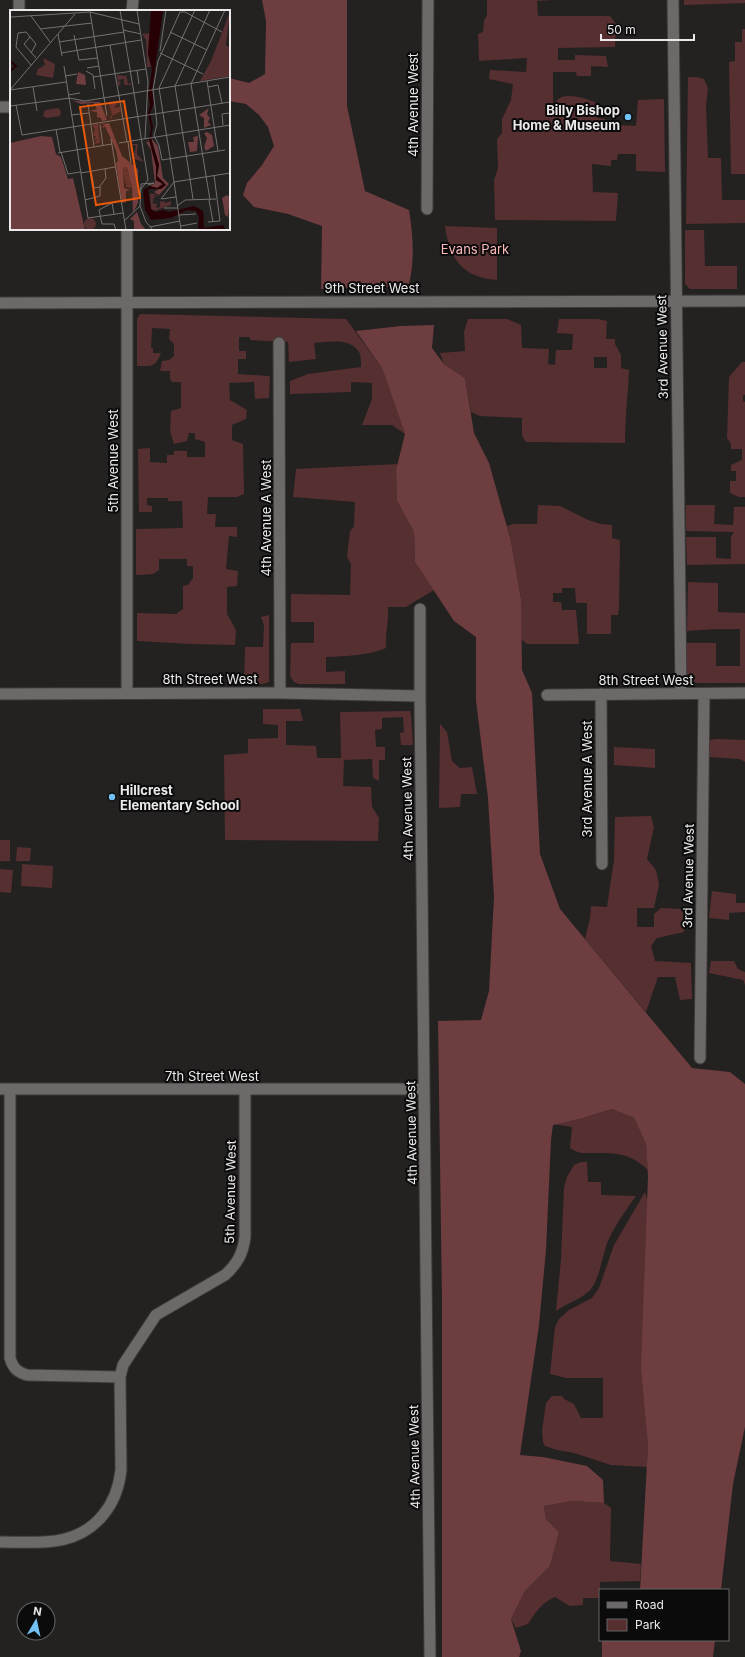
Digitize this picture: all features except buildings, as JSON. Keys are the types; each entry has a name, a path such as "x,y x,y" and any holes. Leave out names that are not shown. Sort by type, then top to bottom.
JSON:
{"street":[{"path":"18,0 19,10"},
{"path":"132,10 133,0"},
{"name":"4th Avenue West","path":"427,209 428,0"},
{"name":"3rd Avenue West","path":"674,0 681,693"},
{"name":"5th Avenue West","path":"127,230 127,693"},
{"name":"9th Street West","path":"0,303 745,301"},
{"name":"4th Avenue A West","path":"278,343 280,693"},
{"name":"4th Avenue West","path":"420,609 430,1657"},
{"name":"8th Street West","path":"0,694 280,693 420,696"},
{"name":"8th Street West","path":"547,695 745,693"},
{"name":"3rd Avenue A West","path":"601,694 602,864"},
{"name":"3rd Avenue West","path":"700,1058 704,694"},
{"path":"5,1089 10,1358 12,1366 18,1372 27,1375 120,1377"},
{"name":"7th Street West","path":"5,1089 424,1089"},
{"name":"5th Avenue West","path":"0,1542 49,1542 64,1540 84,1532 99,1520 115,1498 119,1484 120,1470 120,1377 123,1365 156,1316 224,1275 233,1268 240,1259 244,1249 245,1090"}],"green space":[{"path":"487,0 553,0 537,1 538,16 610,16 616,24 615,47 558,48 558,60 575,60 575,55 606,56 608,67 591,66 591,76 577,76 576,72 553,72 553,104 559,98 568,96 590,100 598,104 597,118 605,119 605,124 636,126 638,100 664,99 665,172 636,171 636,154 618,154 617,160 611,160 611,166 592,164 593,192 618,193 616,221 495,220 494,180 498,168 497,139 502,133 502,119 511,100 513,84 489,79 490,70 526,72 527,58 479,61 478,34 483,32 484,21 487,15"},
{"path":"684,0 745,0 745,3 684,5"},
{"path":"742,29 745,29 745,174 731,174 729,62 735,61 735,42 742,42"},
{"path":"688,77 704,79 708,88 706,106 708,158 721,158 722,200 745,200 745,223 686,224"},
{"name":"Evans Park","path":"445,226 497,228 497,280 475,275 466,271 460,265 450,248"},
{"path":"685,230 704,230 705,266 737,266 737,289 690,289 685,284"},
{"path":"140,314 346,319 382,368 405,434 392,425 362,425 372,399 372,383 351,382 351,392 290,394 290,381 308,374 361,367 360,354 352,345 340,342 314,343 316,359 289,362 288,342 250,340 250,337 239,337 239,351 246,351 246,359 238,359 238,374 270,376 269,398 255,399 254,382 229,383 230,400 247,410 246,419 232,425 232,440 243,444 244,494 237,497 208,497 207,514 216,514 215,527 237,527 237,537 229,536 226,569 238,571 237,586 227,587 227,614 236,630 235,645 137,641 137,613 176,614 183,609 183,586 188,585 193,578 193,566 187,566 187,559 159,559 159,570 153,574 136,575 136,529 183,528 182,501 168,501 168,498 147,498 147,505 152,506 152,512 139,512 138,449 150,448 150,462 167,463 167,455 174,455 174,451 187,451 187,457 205,457 205,442 195,439 195,433 189,433 187,441 174,444 170,431 171,411 181,408 181,382 172,382 170,379 170,371 160,371 162,361 169,360 174,356 174,344 169,339 170,329 152,328 151,348 153,348 153,353 161,353 155,364 137,366 137,319"},
{"path":"468,319 507,319 521,325 522,348 549,349 548,364 555,365 556,350 572,350 573,334 557,333 559,319 598,319 607,321 606,339 615,339 615,344 621,355 621,368 629,370 625,443 526,442 522,436 522,418 480,416 471,412 465,378 444,364 440,353 465,351 464,332","holes":["594,357 607,357 607,368 594,368"]},
{"path":"742,362 745,362 745,395 743,395 743,401 745,402 745,497 739,497 730,493 730,481 736,481 736,471 731,471 731,465 742,460 742,449 731,449 731,444 727,438 729,377"},
{"path":"398,464 396,470 397,501 414,532 415,562 434,590 406,607 388,607 386,648 363,654 326,657 326,672 345,671 345,684 299,684 294,682 290,676 291,643 314,643 314,622 291,622 291,594 350,595 351,564 347,557 350,531 354,527 355,502 293,497 296,469"},
{"path":"538,505 560,506 588,520 601,524 612,525 612,538 620,540 619,608 618,615 611,615 611,634 587,634 587,603 576,603 575,588 562,588 562,593 553,593 553,602 561,602 562,610 576,610 579,644 527,644 521,639 521,599 507,526 513,524 537,524"},
{"path":"686,505 715,505 714,524 733,525 734,507 745,507 745,564 687,565 686,537 716,537 716,558 731,559 731,537 734,532 686,531"},
{"path":"688,582 718,583 718,612 745,613 745,683 697,683 688,680 686,643 716,643 716,666 740,666 740,629 687,631"},
{"path":"269,615 269,682 263,684 244,684 245,647 263,647 264,625 261,617"},
{"path":"263,709 300,709 303,721 286,721 286,745 316,746 317,758 341,758 340,712 410,711 413,745 401,745 400,733 404,732 403,717 382,718 382,729 375,730 376,747 385,747 385,760 379,760 379,781 373,778 372,759 344,760 343,786 371,787 372,807 379,818 378,841 225,840 224,755 248,753 248,739 278,738 278,725 263,724"},
{"path":"440,724 447,732 452,761 460,768 472,767 477,794 461,794 460,807 439,808"},
{"path":"708,740 745,740 745,762 740,759 709,757"},
{"path":"614,747 655,749 655,768 614,765"},
{"path":"651,816 654,827 647,859 656,870 659,885 654,908 637,908 637,927 654,927 654,914 661,908 683,909 684,932 657,938 651,946 655,961 691,963 692,999 680,1000 675,977 658,977 646,1012 585,939 591,906 607,907 614,860 615,817"},
{"path":"0,840 10,840 10,861 0,861"},
{"path":"17,847 31,848 30,861 16,861"},
{"path":"22,864 53,866 52,888 21,886"},
{"path":"0,869 13,870 11,893 0,892"},
{"path":"712,891 736,894 736,903 745,903 745,912 729,913 729,920 709,918"},
{"path":"711,961 734,961 738,969 745,972 745,985 743,980 709,973"},
{"path":"612,1109 634,1118 646,1144 648,1170 635,1160 623,1155 610,1153 584,1153 576,1151 570,1148 572,1127 553,1124 583,1118"},
{"path":"581,1162 587,1162 588,1182 601,1182 601,1195 636,1196 611,1235 599,1273 590,1290 556,1311 561,1259 564,1188 567,1177 574,1165"},
{"path":"645,1192 647,1199 647,1467 611,1465 574,1453 545,1446 542,1431 546,1403 552,1396 562,1396 564,1399 574,1404 581,1418 603,1418 603,1378 566,1378 550,1374 555,1327 559,1319 569,1310 592,1298 599,1288 614,1245"},
{"path":"573,1501 604,1503 611,1508 610,1561 641,1564 640,1581 600,1582 599,1598 583,1598 583,1605 570,1606 555,1597 533,1615 528,1624 516,1628 511,1619 525,1591 550,1566 559,1532 546,1519 544,1506"}],"shaded area":[{"path":"262,0 347,0 347,106 365,191 409,210 413,247 409,284 395,287 321,289 322,226 288,214 254,207 243,195 247,183 262,165 274,146 268,127 259,115 246,104 230,101 230,78 249,83 265,74 266,21"},
{"path":"434,325 432,348 444,364 465,378 474,433 489,463 511,541 521,599 522,670 532,693 540,854 560,909 692,1068 730,1072 745,1084 745,1427 733,1484 721,1589 640,1589 648,1445 641,1368 648,1176 646,1144 634,1118 612,1109 553,1125 546,1250 539,1325 520,1455 543,1457 587,1466 603,1480 604,1503 573,1501 544,1506 546,1519 559,1532 550,1566 525,1591 511,1619 521,1651 519,1657 442,1657 442,1301 438,1021 481,1020 489,991 494,897 488,798 476,701 476,637 454,621 415,562 414,532 397,501 396,470 405,434 382,368 356,331 401,326"},
{"path":"602,1641 715,1641 713,1657 602,1657"}],"place":[{"name":"Billy Bishop Home & Museum","path":"628,117"},
{"name":"Hillcrest Elementary School","path":"112,797"}]}
